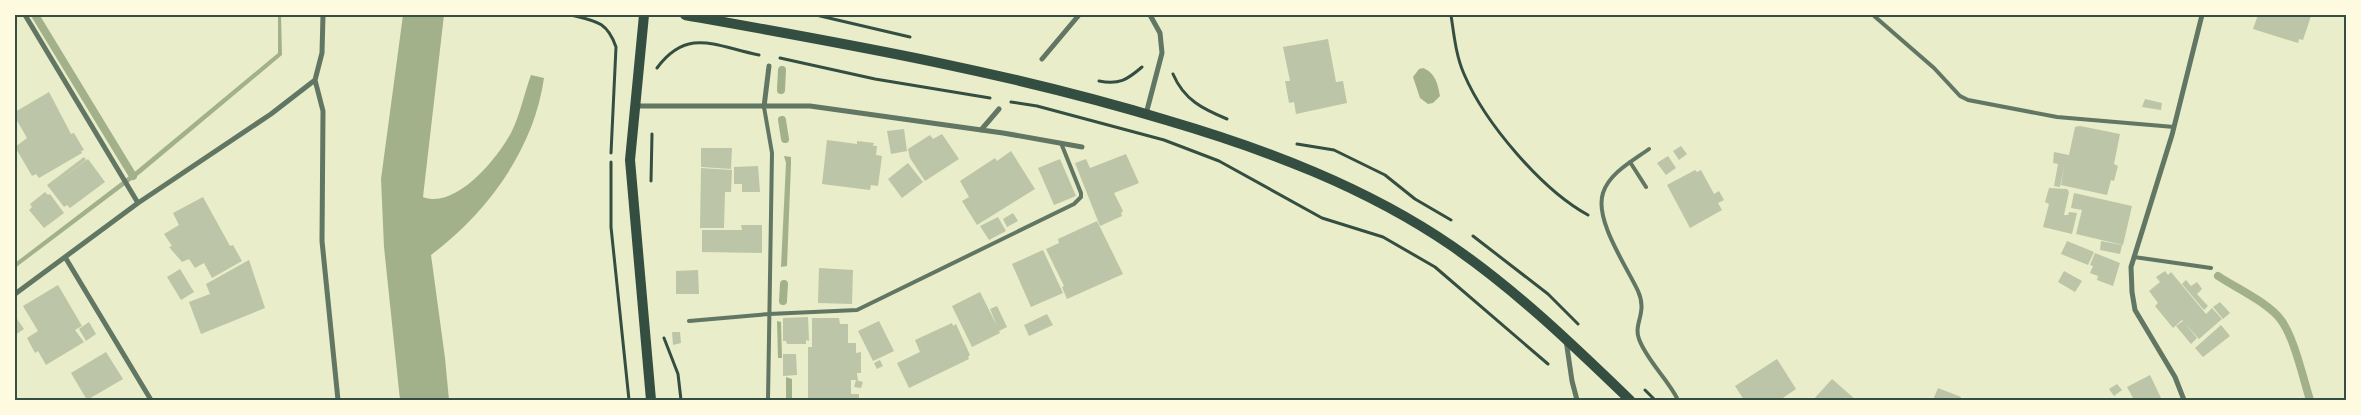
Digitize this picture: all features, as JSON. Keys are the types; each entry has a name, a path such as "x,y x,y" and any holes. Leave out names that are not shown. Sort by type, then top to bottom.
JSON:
{"main road":[{"path":"644,15 630,160 651,400"},
{"path":"686,15 917,57 1090,97 1213,134 1281,158 1360,194 1450,245 1506,286 1566,338 1630,400"}],"street":[{"path":"25,15 138,203"},
{"path":"323,15 322,52 315,80 323,111 322,240 338,400"},
{"path":"1042,60 1080,15"},
{"path":"1146,114 1162,53 1160,33 1150,15"},
{"path":"2184,400 2175,377 2135,310 2131,267 2174,127 2202,15"},
{"path":"764,107 768,66"},
{"path":"15,294 138,203 271,114 315,80"},
{"path":"635,106 810,106 981,130 1082,147"},
{"path":"981,130 999,109"},
{"path":"66,258 151,400"},
{"path":"1566,338 1572,381 1577,400"}],"lane":[{"path":"1873,15 1934,68 1960,96 1968,100 2057,117 2174,127"},
{"path":"764,107 772,153 768,400"},
{"path":"689,321 768,314 857,310 1074,204 1081,197 1081,193 1061,143"},
{"path":"1650,149 1630,162 1611,179 1602,193 1605,223 1606,229 1639,294 1643,309 1638,325 1639,338 1678,400"},
{"path":"1630,162 1646,187"},
{"path":"2134,257 2211,268"}],"path":[{"path":"572,15 598,22"},
{"path":"816,15 914,38"},
{"path":"1451,15 1456,48 1464,74 1498,133 1548,186 1572,207 1605,223"},
{"path":"655,73 666,56 682,44 694,42 715,44 762,55"},
{"path":"779,58 875,79 999,100"},
{"path":"1095,80 1114,84 1130,77 1147,63"},
{"path":"1171,70 1191,102 1202,109 1235,122"},
{"path":"1008,102 1037,106 1164,140 1219,161 1322,218 1383,237 1435,266 1548,364"},
{"path":"1294,144 1334,150 1385,176 1415,199 1451,220"},
{"path":"1473,236 1548,294 1579,325"}],"shaded area":[{"path":"278,15 281,15 282,55 141,173 15,268 15,263 137,170 278,53"},
{"path":"403,15 444,15 423,197 435,199 448,196 474,180 496,156 511,133 531,75 544,78 539,104 530,130 519,154 505,177 471,219 431,255 449,400 400,400 384,247 381,179"},
{"path":"1423,68 1434,76 1437,84 1440,96 1433,103 1428,104 1420,98 1413,77 1419,69"},
{"path":"784,156 791,157 791,164 787,266 781,267 786,163"},
{"path":"777,321 781,322 782,358 778,358"},
{"path":"786,377 792,379 792,400 786,400"}],"building":[{"path":"2258,15 2311,16 2303,40 2299,39 2298,43 2253,29"},
{"path":"1328,39 1336,82 1343,81 1347,103 1296,114 1294,102 1289,103 1285,81 1290,81 1283,47"},
{"path":"49,92 71,134 74,133 84,150 39,178 36,174 32,176 15,147 27,138 15,117 15,112"},
{"path":"2145,99 2162,103 2161,110 2142,107"},
{"path":"2080,126 2120,134 2114,164 2118,166 2114,181 2111,180 2107,195 2061,185 2064,166 2060,187 2054,186 2058,164 2053,163 2054,152 2069,155 2075,127"},
{"path":"904,129 907,151 891,154 887,131"},
{"path":"942,134 959,159 925,181 910,158 908,149 930,135 933,139"},
{"path":"827,140 857,144 857,141 874,143 873,146 877,146 876,155 882,156 878,186 871,185 870,190 822,184"},
{"path":"1681,146 1687,154 1679,160 1673,151"},
{"path":"701,148 732,148 731,169 701,167"},
{"path":"1011,151 1035,189 977,225 962,201 969,197 960,181 995,158 997,161"},
{"path":"1126,154 1139,183 1114,193 1123,211 1121,213 1122,216 1100,226 1075,163 1086,159 1090,168"},
{"path":"1668,156 1676,168 1666,175 1657,163"},
{"path":"84,157 86,160 53,185 88,159 105,182 70,208 67,205 64,207 47,185"},
{"path":"1060,159 1076,196 1054,205 1038,168"},
{"path":"908,163 923,182 902,198 888,179"},
{"path":"758,166 760,192 742,192 742,184 734,184 734,167"},
{"path":"701,168 732,170 731,192 725,192 724,228 700,228"},
{"path":"1695,170 1697,172 1701,170 1714,194 1719,191 1724,200 1718,203 1722,210 1690,228 1667,185"},
{"path":"2049,188 2067,189 2069,192 2064,215 2068,215 2069,212 2077,213 2072,234 2043,227 2049,204 2045,202"},
{"path":"45,192 48,195 50,194 64,213 44,228 29,210 32,207 30,204"},
{"path":"2074,193 2132,206 2123,245 2076,234 2082,210 2071,208"},
{"path":"203,197 230,246 233,245 242,261 212,278 204,263 195,268 189,259 182,262 169,247 172,246 164,234 179,225 173,213"},
{"path":"1013,213 1018,221 1007,227 1003,219"},
{"path":"998,217 1006,231 989,240 980,226"},
{"path":"1097,221 1123,274 1067,299 1062,287 1064,286 1046,249 1059,243 1058,239"},
{"path":"741,225 762,225 762,253 702,252 702,230 742,230"},
{"path":"2067,241 2094,252 2088,265 2061,254"},
{"path":"2101,241 2122,245 2120,254 2100,250"},
{"path":"1043,250 1063,293 1031,307 1012,264"},
{"path":"2095,253 2120,263 2113,286 2097,280 2098,276 2090,273 2093,266 2090,265"},
{"path":"249,260 265,308 201,334 189,302 210,294 206,284"},
{"path":"819,268 853,270 852,304 818,303"},
{"path":"180,269 194,292 181,300 167,277"},
{"path":"698,270 699,294 676,294 676,271"},
{"path":"2064,271 2082,281 2075,292 2058,282"},
{"path":"2165,271 2168,275 2171,272 2206,314 2212,308 2222,319 2199,339 2182,320 2173,328 2155,306 2158,303 2149,291 2160,282 2156,277"},
{"path":"2186,280 2191,286 2197,282 2202,289 2197,294 2208,306 2204,310 2182,284"},
{"path":"58,285 82,326 75,330 84,342 46,365 38,351 35,353 27,338 38,331 23,306"},
{"path":"980,292 997,326 990,309 997,306 1007,327 999,331 1000,333 972,347 952,306"},
{"path":"2220,302 2230,313 2223,319 2213,307"},
{"path":"1047,314 1053,325 1029,336 1024,325"},
{"path":"15,316 24,329 15,335"},
{"path":"808,317 809,341 806,340 806,344 787,344 786,341 783,341 783,318"},
{"path":"812,318 839,318 840,324 848,324 848,343 856,343 856,353 861,352 861,373 857,373 858,380 851,380 851,394 859,394 859,400 808,400 808,347 812,347"},
{"path":"879,321 894,351 873,361 858,331"},
{"path":"2183,321 2197,338 2191,344 2176,326"},
{"path":"89,322 96,334 86,341 79,329"},
{"path":"952,323 953,326 956,324 970,355 969,359 909,388 897,363 920,352 915,340"},
{"path":"2221,325 2230,336 2203,357 2195,348"},
{"path":"672,332 680,332 681,343 673,345"},
{"path":"106,352 123,379 87,400 71,373"},
{"path":"783,354 796,354 797,375 783,376"},
{"path":"1777,359 1796,389 1780,400 1744,400 1735,386"},
{"path":"880,360 883,366 877,369 874,363"},
{"path":"2150,375 2162,400 2134,400 2127,387"},
{"path":"1832,379 1856,400 1813,400"},
{"path":"856,380 863,382 861,388 854,387"},
{"path":"2117,384 2122,390 2114,396 2109,389"},
{"path":"1938,388 1961,397 1960,400 1933,400"}],"waterway":[{"path":"35,15 133,176"},
{"path":"781,90 782,70"},
{"path":"782,120 785,139"},
{"path":"2218,276 2261,302 2281,320 2294,347 2310,400"},
{"path":"783,301 784,284"}]}
